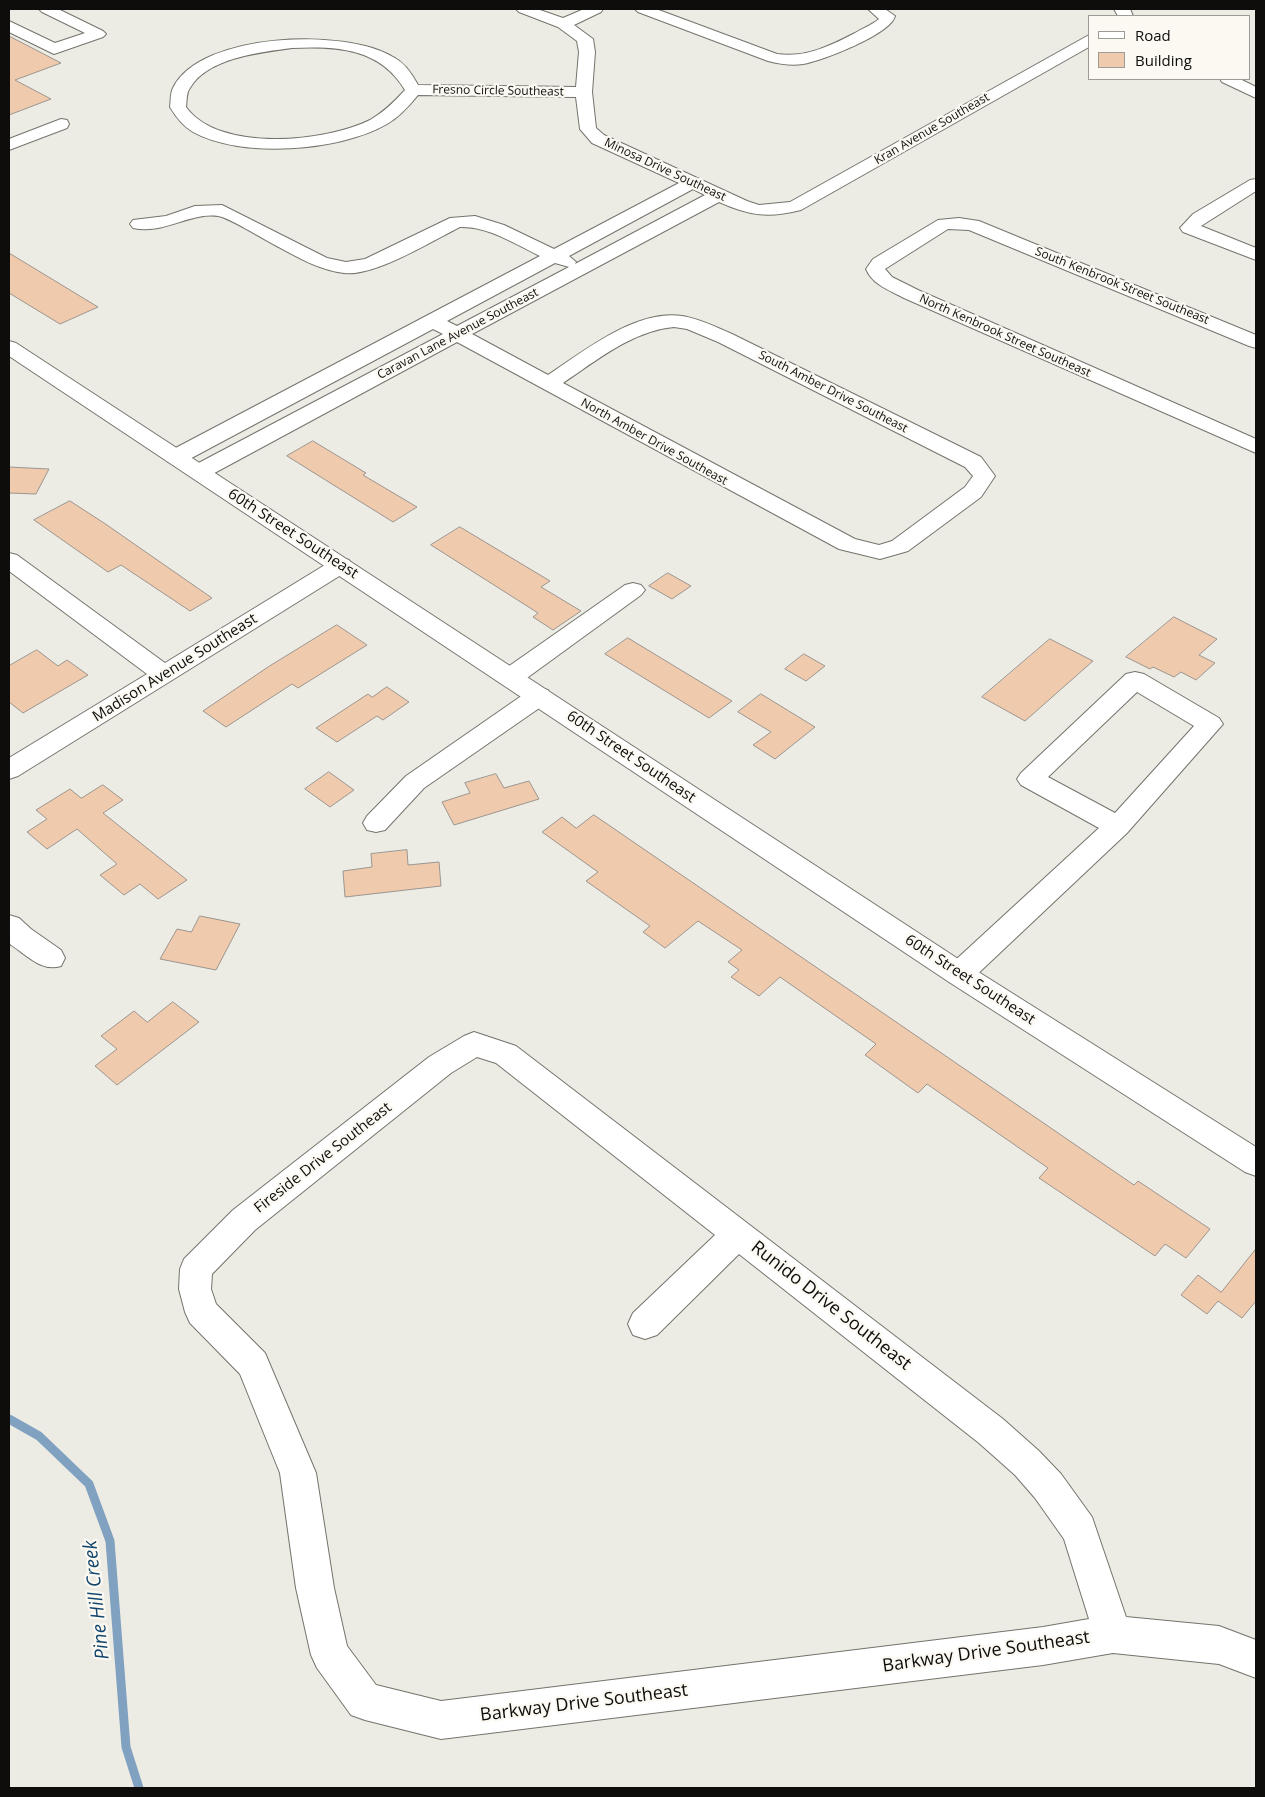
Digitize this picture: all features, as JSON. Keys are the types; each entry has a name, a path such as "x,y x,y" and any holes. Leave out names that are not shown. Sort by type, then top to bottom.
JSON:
{"street":[{"path":"12,19 54,49 98,34 46,9"},
{"path":"524,9 563,24 596,9"},
{"path":"643,9 774,58 796,62 811,59 886,21 881,13"},
{"name":"Minosa Drive Southeast","path":"563,24 585,40 587,52 584,92 588,129 598,139 750,208 773,210"},
{"name":"Kran Avenue Southeast","path":"773,210 786,209 816,194 1088,41"},
{"name":"Fresno Circle Southeast","path":"290,43 330,43 374,54 396,65 413,90 397,109 381,120 357,131 332,139 301,142 263,143 234,140 204,130 188,120 178,107 181,88 198,69 227,56 269,45 290,43"},
{"path":"1230,80 1256,93"},
{"name":"Fresno Circle Southeast","path":"413,90 584,92"},
{"path":"9,145 61,124"},
{"name":"Caravan Lane Avenue Southeast","path":"176,457 692,183"},
{"path":"1256,184 1199,218 1188,228 1256,254"},
{"name":"Caravan Lane Avenue Southeast","path":"199,472 718,195"},
{"path":"139,224 169,221 195,211 222,210 322,262 346,268 370,264 456,222 475,221 498,229 580,269"},
{"name":"North Kenbrook Street Southeast","path":"987,230 959,223 944,224 880,264 875,269 876,274 920,298 1256,447"},
{"name":"South Kenbrook Street Southeast","path":"987,230 1256,342"},
{"name":"North Amber Drive Southeast","path":"433,321 550,382 595,410 847,544 880,552"},
{"name":"South Amber Drive Southeast","path":"550,382 620,338 650,324 674,321 700,328 725,338 973,462 984,476 973,492 900,546 880,552"},
{"name":"60th Street Southeast","path":"9,348 959,974 1256,1163"},
{"path":"9,560 165,675"},
{"name":"Madison Avenue Southeast","path":"9,770 341,565"},
{"path":"511,677 633,590"},
{"path":"959,974 1118,826 1210,724 1135,680 1030,779 1118,826"},
{"path":"376,823 415,782 539,696"},
{"path":"9,925 21,937 51,958"},
{"name":"Runido Drive Southeast","path":"474,1044 506,1054 991,1431 1027,1463 1048,1486 1079,1530 1113,1634"},
{"name":"Fireside Drive Southeast","path":"195,1289 196,1269 244,1220 440,1065 474,1044"},
{"path":"645,1324 738,1233"},
{"name":"Barkway Drive Southeast","path":"195,1289 202,1312 253,1364 276,1416 298,1473 315,1588 330,1655 365,1701 441,1720 1043,1646 1113,1634 1219,1645 1256,1658"}],"building":[{"path":"9,36 61,63 15,80 51,99 9,115"},
{"path":"9,253 98,307 60,324 9,293"},
{"path":"313,441 366,473 363,475 417,507 393,522 287,456"},
{"path":"9,467 49,469 36,494 9,493"},
{"path":"70,501 212,598 190,611 121,565 108,572 34,520"},
{"path":"460,527 550,581 541,587 581,611 553,630 533,617 538,613 431,545"},
{"path":"668,573 691,586 672,599 649,586"},
{"path":"1174,617 1217,639 1199,655 1215,663 1196,680 1181,672 1174,677 1153,667 1150,669 1126,657"},
{"path":"337,625 367,645 298,688 292,684 226,727 203,711 268,667"},
{"path":"628,638 732,701 709,718 605,654"},
{"path":"1050,639 1093,661 1025,721 982,697"},
{"path":"37,650 58,666 67,660 88,675 23,713 9,702 9,666"},
{"path":"804,654 825,666 806,681 785,669"},
{"path":"387,687 409,702 383,720 377,716 337,742 316,728 368,694 372,697"},
{"path":"761,694 815,727 775,759 753,745 771,732 738,712"},
{"path":"329,772 354,790 330,807 305,789"},
{"path":"496,774 504,788 529,781 539,799 454,825 442,802 470,793 465,783"},
{"path":"103,785 123,800 103,813 187,880 158,899 140,884 124,895 100,875 117,864 77,829 47,849 27,832 47,819 36,810 70,789 81,798"},
{"path":"594,815 1134,1185 1138,1181 1210,1229 1186,1258 1165,1244 1155,1256 1039,1178 1048,1168 927,1084 918,1093 865,1055 876,1044 780,977 759,996 731,977 739,970 728,962 742,950 698,921 665,948 643,932 650,926 586,881 598,872 542,832 562,817 576,828"},
{"path":"407,850 408,865 439,862 441,886 345,897 343,871 372,867 371,854"},
{"path":"200,916 240,924 216,970 160,959 177,929 191,932"},
{"path":"173,1002 199,1022 117,1085 95,1066 117,1049 101,1036 134,1011 147,1022"},
{"path":"1256,1249 1256,1301 1242,1318 1218,1301 1207,1314 1181,1295 1198,1275 1221,1292"}],"waterway":[{"name":"Pine Hill Creek","path":"9,1419 39,1436 89,1484 110,1541 126,1747 139,1788"}]}
